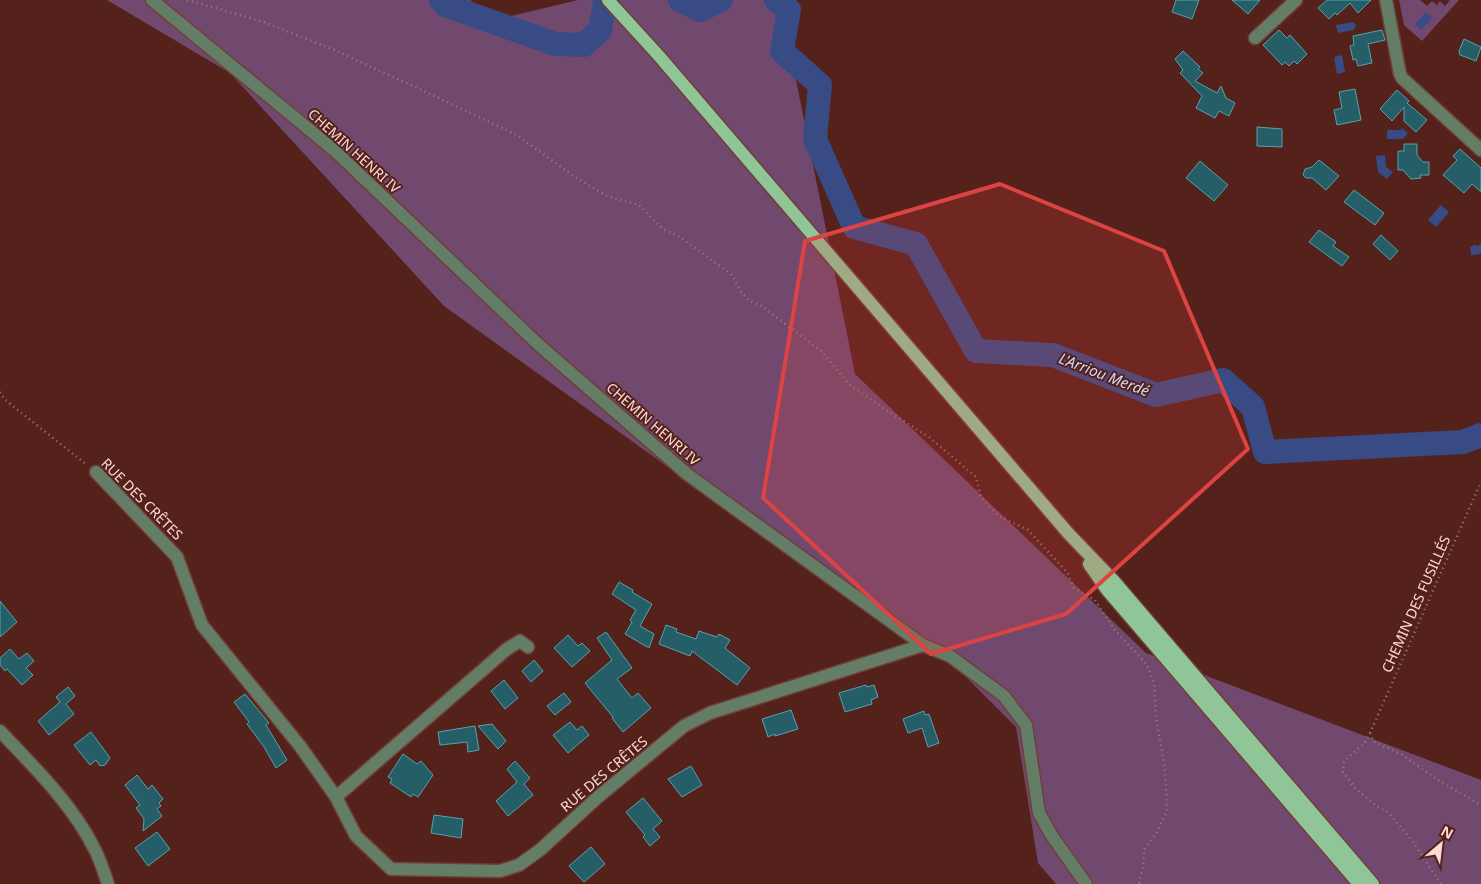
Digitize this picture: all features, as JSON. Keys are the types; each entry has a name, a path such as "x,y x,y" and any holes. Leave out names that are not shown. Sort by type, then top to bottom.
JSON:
{"main road":[{"path":"608,0 1068,533 1114,581 1373,884"},
{"path":"1068,533 1107,590 1359,884"}],"street":[{"name":"CHEMIN HENRI IV","path":"152,0 334,150 539,345 687,474 923,646 950,656 1004,696 1026,724 1039,813 1052,836 1086,884"},
{"path":"1255,38 1296,0"},
{"path":"1386,0 1402,78 1481,150"},
{"name":"RUE DES CRÊTES","path":"96,472 177,557 202,625 300,746 336,797 356,836 391,869 500,871 519,865 540,850 598,797 684,726 710,713 923,646"},
{"path":"336,797 506,649 520,640 528,646"},
{"path":"0,731 40,772 76,818 95,848 108,884"}],"path":[{"path":"187,0 261,21 366,65 517,135 583,182 607,196 639,205 663,229 680,237 732,275 740,291 750,301 762,306 821,351 850,384 883,408 929,437 976,477 981,498 999,516 1028,530 1068,572 1074,588 1095,600 1114,629 1147,665 1154,683 1156,718 1165,770 1167,811 1157,832 1144,849 1143,867 1139,883 1137,884"},
{"name":"RUE DES CRÊTES","path":"0,392 4,399 96,472"},
{"name":"CHEMIN DES FUSILLÉS","path":"1441,884 1414,842 1389,812 1378,807 1355,788 1343,772 1344,761 1364,744 1370,734 1481,482"},
{"path":"1370,734 1373,741 1401,754 1438,780 1481,805"}],"highlighted area":[{"path":"1000,184 1164,251 1248,449 1066,614 931,654 763,498 805,241"}],"shaded area":[{"path":"107,0 470,0 495,20 578,0 780,0 855,374 1146,653 1481,780 1481,884 1056,884 1038,863 1016,727 956,667 907,639 444,306 230,73"},
{"path":"1399,0 1420,0 1427,6 1432,1 1437,5 1440,1 1445,6 1450,0 1459,0 1422,41 1404,25"}],"water":[{"path":"1426,12 1432,18 1421,30 1415,24"},
{"path":"1353,22 1356,25 1354,30 1338,33 1336,25"},
{"path":"1342,55 1345,72 1337,74 1334,57"},
{"path":"1402,128 1408,133 1403,139 1387,139 1387,130 1400,130"},
{"path":"1385,155 1386,167 1393,172 1387,179 1378,172 1376,156"},
{"path":"1441,205 1449,212 1436,227 1428,220"},
{"path":"1481,243 1481,254 1471,255 1470,247 1478,246"}],"building":[{"path":"1176,0 1199,0 1192,19 1172,12"},
{"path":"1232,0 1260,0 1248,14"},
{"path":"1327,0 1371,0 1358,13 1350,3 1337,15 1335,13 1329,19 1318,8"},
{"path":"1279,30 1287,38 1290,35 1307,54 1297,64 1294,61 1289,66 1285,62 1282,65 1263,45"},
{"path":"1382,30 1385,40 1368,44 1372,63 1358,66 1356,59 1353,60 1350,46 1354,45 1353,36"},
{"path":"1464,39 1481,47 1476,61 1460,55 1459,51"},
{"path":"1183,51 1200,67 1198,69 1203,73 1195,81 1217,93 1221,86 1226,98 1235,103 1229,116 1219,111 1215,118 1196,108 1202,96 1180,73 1183,70 1175,59"},
{"path":"1355,89 1361,120 1337,125 1334,110 1342,108 1339,92"},
{"path":"1397,90 1409,101 1407,103 1427,120 1416,132 1404,121 1404,107 1392,121 1380,109"},
{"path":"1257,127 1282,129 1282,147 1257,146"},
{"path":"1404,144 1417,144 1417,155 1423,162 1429,162 1429,175 1420,175 1421,178 1411,179 1403,170 1398,170 1398,151 1404,151"},
{"path":"1460,149 1481,168 1481,192 1472,184 1464,193 1443,175 1457,160 1453,156"},
{"path":"1319,160 1339,176 1326,190 1312,178 1306,178 1303,175 1305,169 1312,167"},
{"path":"1200,161 1228,185 1214,201 1186,178"},
{"path":"1354,190 1384,213 1375,225 1344,202"},
{"path":"1319,230 1336,242 1333,246 1349,257 1342,266 1309,242"},
{"path":"1381,235 1398,251 1390,260 1373,244"},
{"path":"619,582 652,604 640,626 654,634 649,648 625,634 636,610 612,594"},
{"path":"0,601 17,622 0,637"},
{"path":"666,625 677,629 676,632 696,639 699,631 717,637 719,634 730,640 725,648 750,668 737,685 692,651 690,656 659,644"},
{"path":"606,632 632,668 617,679 632,698 638,693 651,708 623,732 585,683 612,660 597,638"},
{"path":"568,635 578,646 582,643 590,651 572,667 554,648"},
{"path":"10,649 19,659 27,653 34,661 26,668 33,675 22,685 7,669 5,671 0,665 0,658"},
{"path":"534,660 543,671 531,682 522,671"},
{"path":"504,680 518,698 505,709 491,691"},
{"path":"866,685 867,687 874,685 878,697 871,700 872,704 845,712 839,693"},
{"path":"68,687 75,696 66,704 74,714 49,735 38,721 60,702 56,697"},
{"path":"564,693 571,702 555,715 547,706"},
{"path":"245,694 269,723 266,725 287,760 276,768 264,747 247,724 249,722 234,702"},
{"path":"791,710 798,729 768,737 762,719"},
{"path":"924,711 925,715 929,714 939,743 928,747 922,728 908,733 903,719"},
{"path":"570,722 577,730 582,726 589,735 568,753 553,735"},
{"path":"492,724 506,741 498,749 478,726"},
{"path":"475,726 479,750 468,752 467,742 440,745 438,732"},
{"path":"91,732 110,758 105,765 100,766 96,760 90,765 74,745"},
{"path":"403,754 417,764 421,761 433,775 418,797 413,794 411,797 390,783 392,779 388,777"},
{"path":"515,761 530,778 524,784 533,795 508,816 496,801 517,782 507,769"},
{"path":"691,766 702,785 682,797 668,779"},
{"path":"137,775 148,789 152,785 163,799 159,803 161,806 157,809 162,816 143,831 144,819 136,808 140,805 125,785"},
{"path":"643,798 662,821 653,829 660,837 650,846 643,837 645,835 626,812"},
{"path":"434,815 463,819 461,838 431,833"},
{"path":"157,832 170,849 148,866 135,848"},
{"path":"591,847 605,864 584,882 569,866"}],"waterway":[{"name":"L'Arriou Merdé","path":"441,0 445,5 555,44 584,45 600,30 605,2 608,0"},
{"name":"L'Arriou Merdé","path":"680,0 700,10 721,0"},
{"name":"L'Arriou Merdé","path":"776,0 789,10 782,51 820,85 815,139 854,227 916,244 976,351 1053,355 1156,395 1223,380 1253,407 1265,452 1463,442 1481,435"}]}
